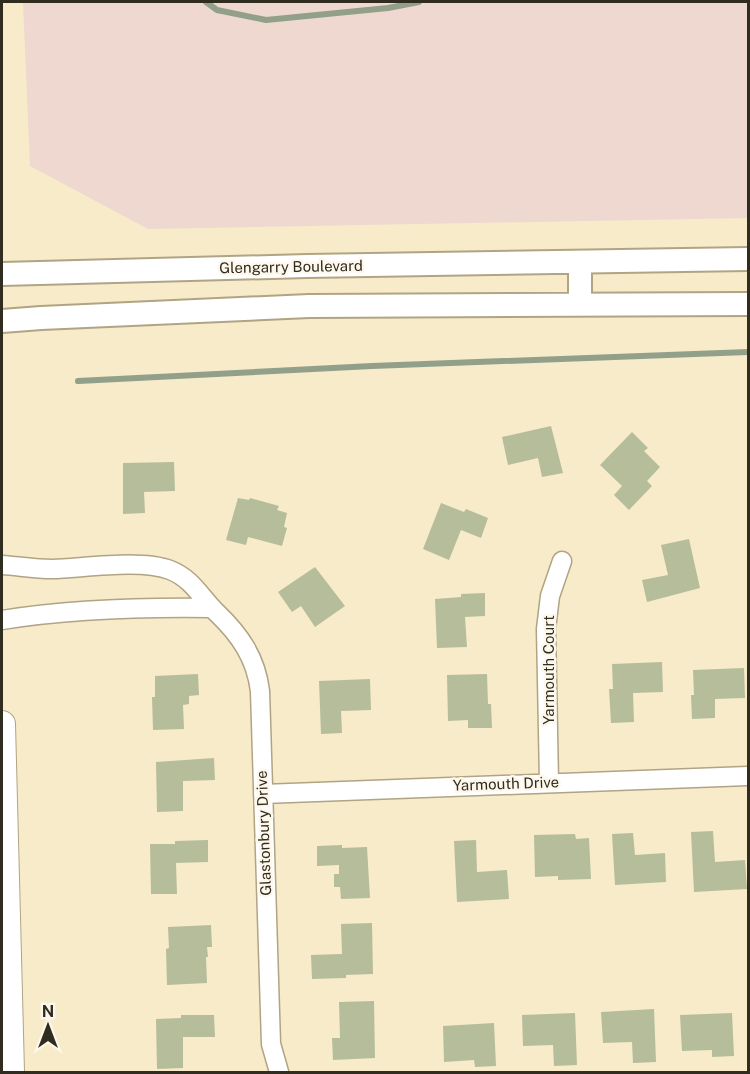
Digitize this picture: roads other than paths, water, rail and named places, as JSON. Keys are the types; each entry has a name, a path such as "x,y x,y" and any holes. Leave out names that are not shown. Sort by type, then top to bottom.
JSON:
{"main road":[{"path":"2,724 11,1072"}],"street":[{"name":"Glengarry Boulevard","path":"2,274 307,266 748,260"},
{"path":"580,262 580,304"},
{"path":"2,321 309,306 748,304"},
{"name":"Yarmouth Court","path":"549,782 546,629 550,596 562,561"},
{"name":"Glastonbury Drive","path":"2,565 48,569 143,565 170,570 196,586 212,608 235,630 243,642 259,680 271,1044 279,1072"},
{"path":"2,620 50,612 212,608"},
{"name":"Yarmouth Drive","path":"263,794 748,776"}],"waterway":[{"path":"206,2 217,10 266,20 388,8 419,2"},
{"path":"78,381 372,366 748,352"}]}
